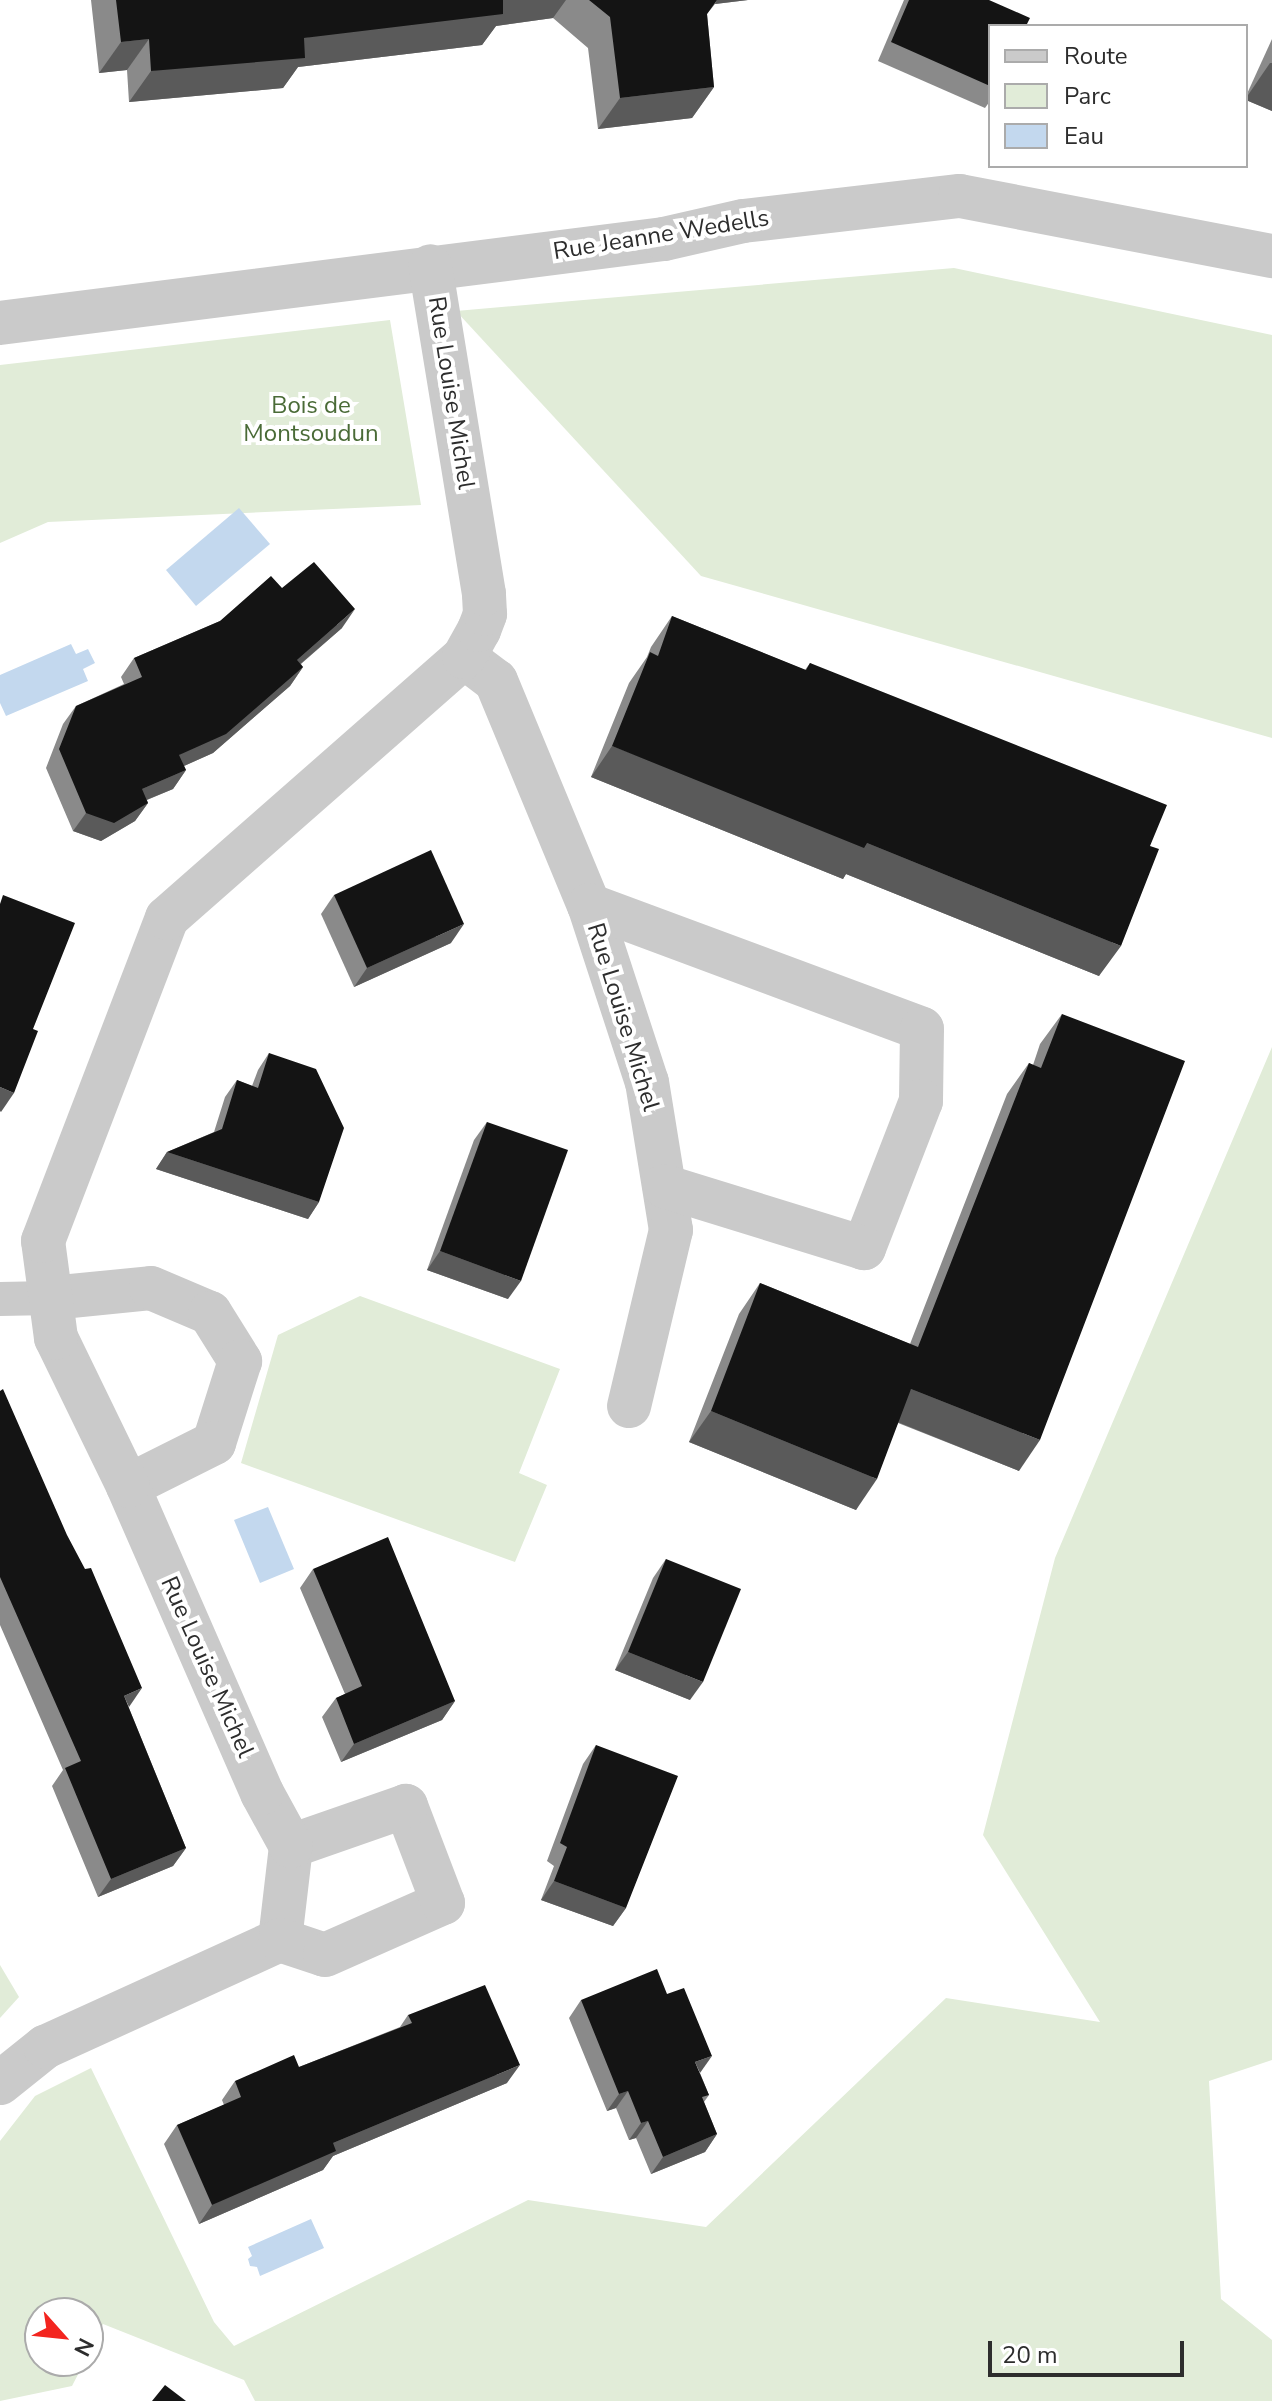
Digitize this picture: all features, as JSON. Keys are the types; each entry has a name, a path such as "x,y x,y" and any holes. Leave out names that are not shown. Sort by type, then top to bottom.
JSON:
{"street":[{"name":"Rue Jeanne Wedells","path":"0,323 430,266 664,239 743,221 960,196 1272,256"},
{"name":"Rue Louise Michel","path":"291,1846 262,1793 128,1486 56,1338 43,1241 167,918 464,657 485,614 430,266"},
{"name":"Rue Louise Michel","path":"464,657 496,681 589,905 647,1082 671,1230 629,1406"},
{"path":"589,905 922,1029 921,1101 864,1248 664,1186"},
{"path":"51,1298 151,1288 210,1313 240,1361 214,1443 128,1486"},
{"path":"0,2083 45,2047 280,1940 325,1955 443,1903 406,1806 291,1846 280,1940"}],"lane":[{"path":"0,1299 51,1298"}],"green space":[{"path":"954,268 1272,335 1272,738 701,576 456,311"},
{"name":"Bois de Montsoudun","path":"390,320 421,505 48,522 0,543 0,365"},
{"path":"1272,1047 1272,2060 1209,2081 1221,2299 1272,2340 1272,2401 255,2401 244,2380 104,2324 104,2297 24,2297 24,2377 77,2377 72,2386 0,2401 0,2141 35,2096 91,2068 214,2322 234,2346 528,2200 706,2227 946,1998 1100,2022 983,1835 1055,1558"},
{"path":"360,1296 560,1369 519,1473 547,1485 515,1562 241,1463 278,1335"},
{"path":"0,1965 19,1997 0,2018"}],"water":[{"path":"239,508 270,544 196,606 166,570"},
{"path":"71,644 76,654 88,649 95,663 83,669 88,681 6,716 0,703 0,675"},
{"path":"268,1507 294,1569 260,1583 234,1520"},
{"path":"311,2219 324,2248 260,2276 257,2267 250,2266 248,2259 252,2256 248,2247"}],"building":[{"path":"116,0 503,0 503,14 304,38 305,58 151,71 149,39 121,42"},
{"path":"589,0 717,0 707,14 714,87 620,98 610,17"},
{"path":"909,0 989,0 1030,18 1027,24 988,24 988,85 891,42"},
{"path":"314,562 355,609 297,660 303,667 226,734 179,755 186,770 142,789 148,803 114,823 86,813 59,749 76,706 142,677 134,658 220,621 271,576 282,588"},
{"path":"672,616 806,670 810,663 1167,805 1150,846 1159,849 1121,946 867,843 864,848 612,746 650,652 658,656"},
{"path":"431,850 464,924 367,968 334,895"},
{"path":"3,895 75,923 33,1029 38,1031 14,1093 0,1087 0,904"},
{"path":"1062,1014 1185,1061 1040,1440 911,1389 877,1479 711,1411 760,1283 918,1347 1029,1063 1041,1068"},
{"path":"269,1053 316,1069 344,1128 319,1202 167,1152 222,1129 237,1080 258,1088"},
{"path":"487,1122 568,1150 521,1281 440,1251"},
{"path":"3,1389 67,1535 85,1569 91,1568 142,1688 124,1696 186,1848 111,1879 65,1768 81,1761 0,1577 0,1391"},
{"path":"388,1537 455,1701 354,1744 336,1698 362,1686 313,1569"},
{"path":"666,1559 741,1589 703,1682 628,1652"},
{"path":"596,1745 678,1776 626,1908 554,1881 567,1847 560,1843"},
{"path":"657,1969 667,1994 684,1988 712,2056 695,2062 709,2095 702,2097 717,2134 663,2157 648,2121 641,2123 628,2091 619,2094 581,2000"},
{"path":"485,1985 520,2065 333,2143 336,2151 212,2205 177,2125 241,2097 235,2081 294,2055 299,2067 412,2023 408,2015"},
{"path":"165,2385 186,2401 152,2401"}]}
